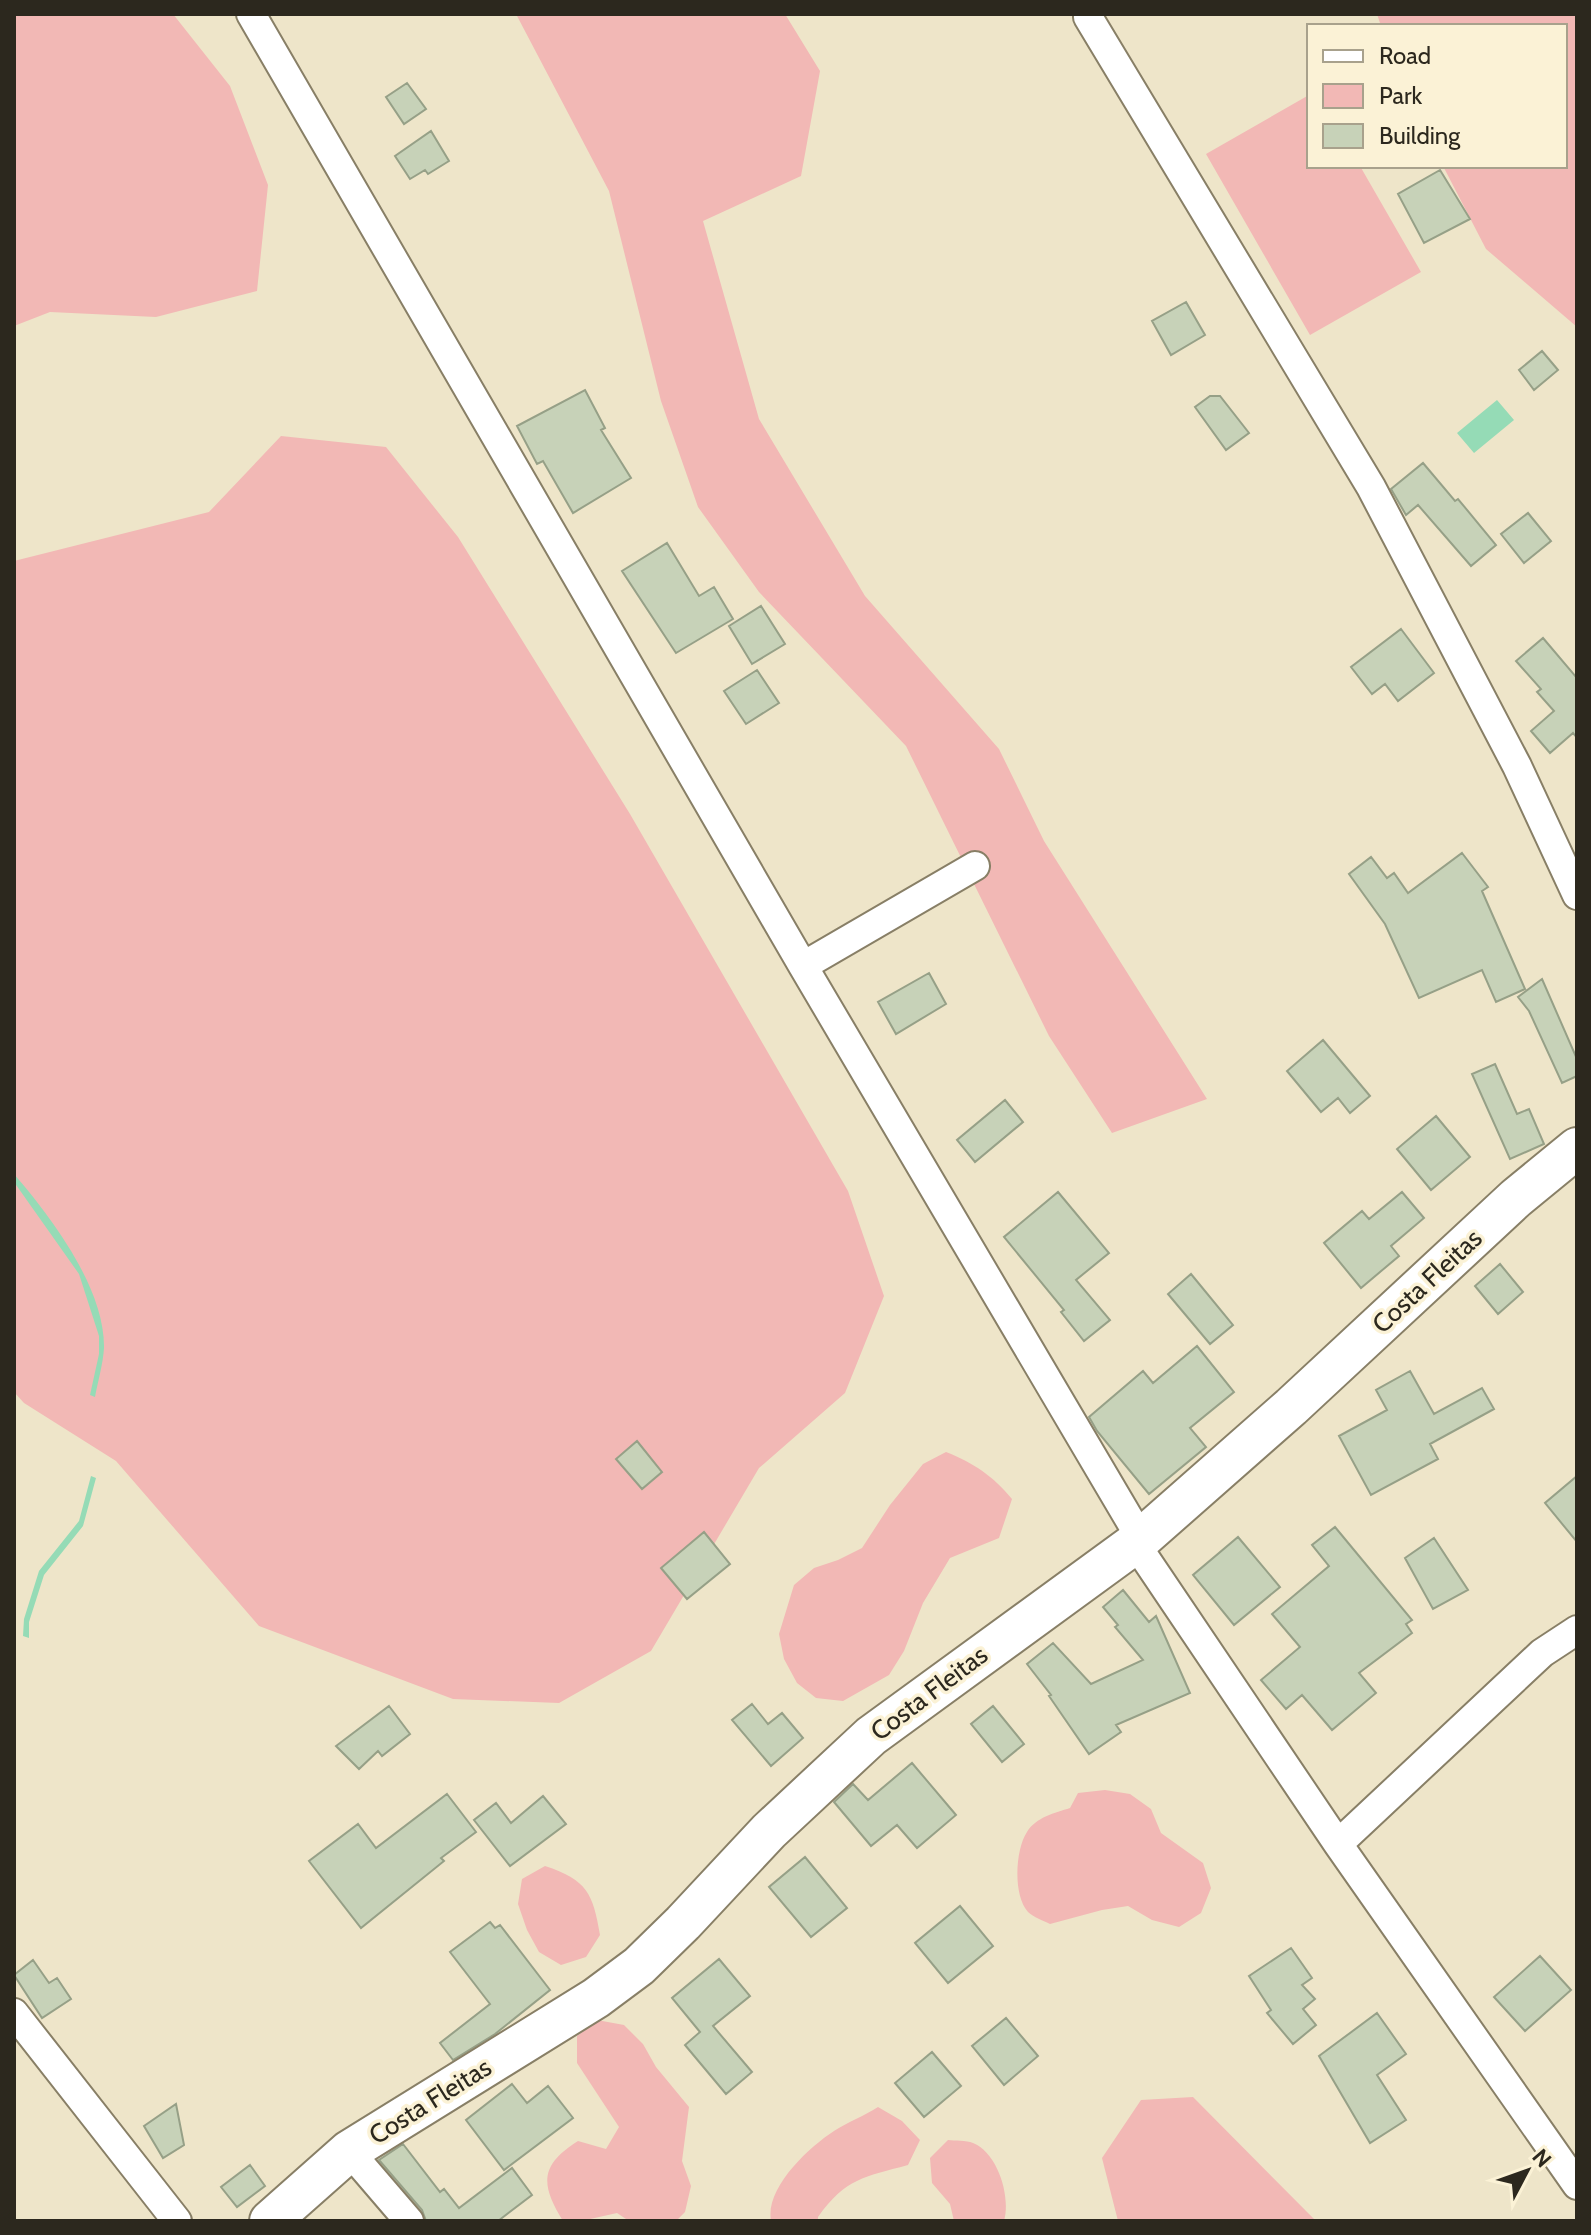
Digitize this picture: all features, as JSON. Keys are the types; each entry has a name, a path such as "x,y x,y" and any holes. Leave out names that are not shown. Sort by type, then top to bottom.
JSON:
{"main road":[{"name":"Costa Fleitas","path":"270,2221 349,2151 596,1998 639,1966 769,1831 871,1736 1138,1541 1291,1407 1516,1198 1577,1148"}],"street":[{"path":"251,14 1138,1541 1338,1844 1577,2185"},
{"path":"1088,17 1371,487 1517,766 1577,895"},
{"path":"803,966 975,866"},
{"path":"1338,1844 1542,1653 1577,1630"},
{"path":"14,2013 177,2221"},
{"path":"349,2151 409,2221"}],"green space":[{"path":"14,14 173,14 230,86 268,185 257,291 156,317 50,312 14,326"},
{"path":"516,14 785,14 820,71 801,176 703,221 759,419 865,596 999,749 1044,841 1207,1099 1112,1133 1049,1036 906,746 759,592 698,507 661,401 609,191"},
{"path":"1377,14 1577,14 1577,327 1486,249 1444,168 1567,168 1567,24 1380,24"},
{"path":"1307,96 1307,168 1361,168 1421,272 1310,335 1206,154"},
{"path":"281,436 386,447 458,537 630,814 848,1191 884,1296 845,1393 759,1468 651,1651 559,1703 453,1699 259,1626 116,1461 24,1403 14,1392 14,561 209,512"},
{"path":"946,1452 982,1471 1012,1499 999,1538 950,1558 923,1603 904,1651 889,1675 843,1701 816,1698 797,1683 784,1659 779,1634 794,1585 814,1568 862,1548 890,1505 923,1464"},
{"path":"1105,1790 1130,1794 1151,1809 1161,1833 1203,1863 1211,1888 1201,1913 1179,1927 1152,1920 1128,1906 1050,1924 1028,1912 1020,1895 1017,1873 1020,1850 1027,1832 1041,1819 1070,1808 1078,1793"},
{"path":"545,1866 570,1877 586,1890 600,1935 586,1957 561,1965 539,1952 518,1904 522,1879"},
{"path":"597,2020 624,2025 643,2044 656,2067 689,2107 682,2161 691,2186 685,2212 676,2221 629,2221 617,2213 581,2221 563,2221 550,2196 548,2176 556,2158 578,2141 606,2149 619,2127 577,2063 577,2036"},
{"path":"1193,2097 1316,2221 1118,2221 1102,2158 1141,2100"},
{"path":"878,2107 902,2121 920,2140 908,2165 868,2176 847,2187 828,2204 818,2221 771,2221 775,2195 801,2158 834,2131"},
{"path":"948,2140 973,2143 982,2148 996,2166 1006,2200 1004,2221 954,2221 950,2204 932,2183 930,2158"}],"shaded area":[{"path":"1497,400 1514,420 1474,453 1457,433"},
{"path":"14,1174 59,1232 96,1302 104,1348 95,1397 90,1395 99,1354 99,1336 79,1274 14,1182"},
{"path":"91,1476 96,1478 83,1526 44,1575 29,1622 29,1638 23,1636 24,1619 39,1571 79,1521"}],"building":[{"path":"407,83 426,109 404,124 386,97"},
{"path":"431,131 449,161 428,174 425,170 410,179 395,156"},
{"path":"1440,170 1470,219 1424,243 1398,194"},
{"path":"1186,302 1205,335 1171,355 1152,321"},
{"path":"1542,351 1558,370 1534,390 1519,370"},
{"path":"585,390 605,428 601,430 631,478 573,513 543,461 537,464 517,426"},
{"path":"1210,396 1220,396 1249,433 1226,450 1195,407"},
{"path":"1423,463 1496,545 1471,566 1418,505 1406,515 1391,489"},
{"path":"1528,513 1551,541 1524,563 1501,534"},
{"path":"667,543 699,596 714,587 733,619 676,653 622,571"},
{"path":"761,606 785,644 752,664 729,626"},
{"path":"1401,629 1434,673 1398,701 1385,684 1372,694 1351,667"},
{"path":"1543,638 1577,678 1577,738 1573,733 1550,753 1531,731 1554,711 1537,692 1541,689 1516,661"},
{"path":"757,670 779,703 746,724 724,691"},
{"path":"1462,853 1488,887 1482,891 1525,989 1496,1002 1482,970 1419,998 1385,924 1349,874 1371,857 1387,878 1394,873 1408,893"},
{"path":"929,973 946,1004 896,1034 878,1002"},
{"path":"1542,979 1577,1059 1577,1076 1562,1083 1529,1011 1518,997"},
{"path":"1323,1040 1370,1096 1350,1113 1338,1098 1321,1112 1287,1071"},
{"path":"1495,1064 1517,1114 1529,1109 1544,1144 1510,1159 1472,1074"},
{"path":"1005,1100 1023,1122 975,1162 957,1140"},
{"path":"1436,1116 1470,1157 1431,1190 1397,1149"},
{"path":"1058,1192 1109,1253 1076,1280 1110,1320 1084,1341 1061,1312 1064,1310 1004,1237"},
{"path":"1402,1192 1424,1218 1391,1246 1399,1256 1361,1288 1324,1243 1362,1211 1369,1219"},
{"path":"1500,1264 1523,1292 1498,1314 1475,1286"},
{"path":"1191,1274 1233,1325 1210,1344 1168,1294"},
{"path":"1197,1346 1234,1392 1190,1428 1206,1447 1149,1494 1089,1417 1143,1371 1153,1383"},
{"path":"1410,1371 1434,1414 1482,1388 1494,1409 1430,1444 1438,1459 1371,1495 1339,1436 1387,1410 1376,1390"},
{"path":"637,1441 662,1472 642,1489 616,1459"},
{"path":"1577,1476 1577,1542 1545,1503"},
{"path":"1335,1527 1412,1620 1406,1624 1412,1633 1359,1673 1376,1693 1332,1730 1302,1695 1286,1709 1261,1680 1300,1647 1272,1614 1329,1566 1312,1545"},
{"path":"704,1532 730,1564 687,1599 661,1568"},
{"path":"1238,1537 1280,1587 1234,1625 1193,1575"},
{"path":"1434,1538 1468,1590 1433,1609 1405,1558"},
{"path":"1123,1590 1149,1622 1156,1616 1190,1693 1116,1725 1121,1732 1089,1754 1027,1664 1053,1643 1091,1684 1143,1660 1115,1627 1118,1625 1103,1607"},
{"path":"752,1704 768,1724 782,1713 803,1738 771,1766 732,1720"},
{"path":"389,1706 410,1734 382,1756 378,1751 359,1769 336,1746"},
{"path":"993,1706 1024,1744 1002,1762 971,1724"},
{"path":"912,1763 956,1815 917,1848 897,1825 871,1846 834,1802 853,1784 868,1800"},
{"path":"447,1794 476,1832 441,1858 444,1861 361,1928 309,1861 358,1824 376,1848"},
{"path":"543,1796 566,1824 510,1866 474,1820 496,1803 511,1823"},
{"path":"805,1857 847,1908 811,1937 769,1887"},
{"path":"960,1906 993,1946 948,1983 915,1943"},
{"path":"490,1922 495,1928 500,1925 550,1990 495,2034 453,2060 440,2043 490,2004 450,1952"},
{"path":"1291,1948 1312,1978 1302,1985 1315,1999 1303,2009 1316,2025 1293,2044 1267,2013 1271,2010 1249,1976"},
{"path":"1540,1956 1571,1990 1525,2031 1494,1997"},
{"path":"719,1959 750,1996 713,2026 752,2072 726,2094 685,2045 700,2032 672,1998"},
{"path":"33,1960 49,1983 57,1978 71,1999 42,2018 14,1975"},
{"path":"1377,2013 1406,2054 1377,2075 1406,2120 1370,2143 1319,2056"},
{"path":"1006,2018 1038,2056 1004,2085 972,2046"},
{"path":"932,2052 961,2086 924,2117 895,2083"},
{"path":"512,2084 527,2103 548,2086 573,2118 504,2170 466,2120"},
{"path":"176,2104 184,2145 163,2158 144,2126"},
{"path":"403,2144 440,2192 444,2189 459,2208 512,2168 532,2195 498,2221 426,2221 422,2210 379,2160"},
{"path":"250,2165 265,2186 237,2207 221,2187"}]}
